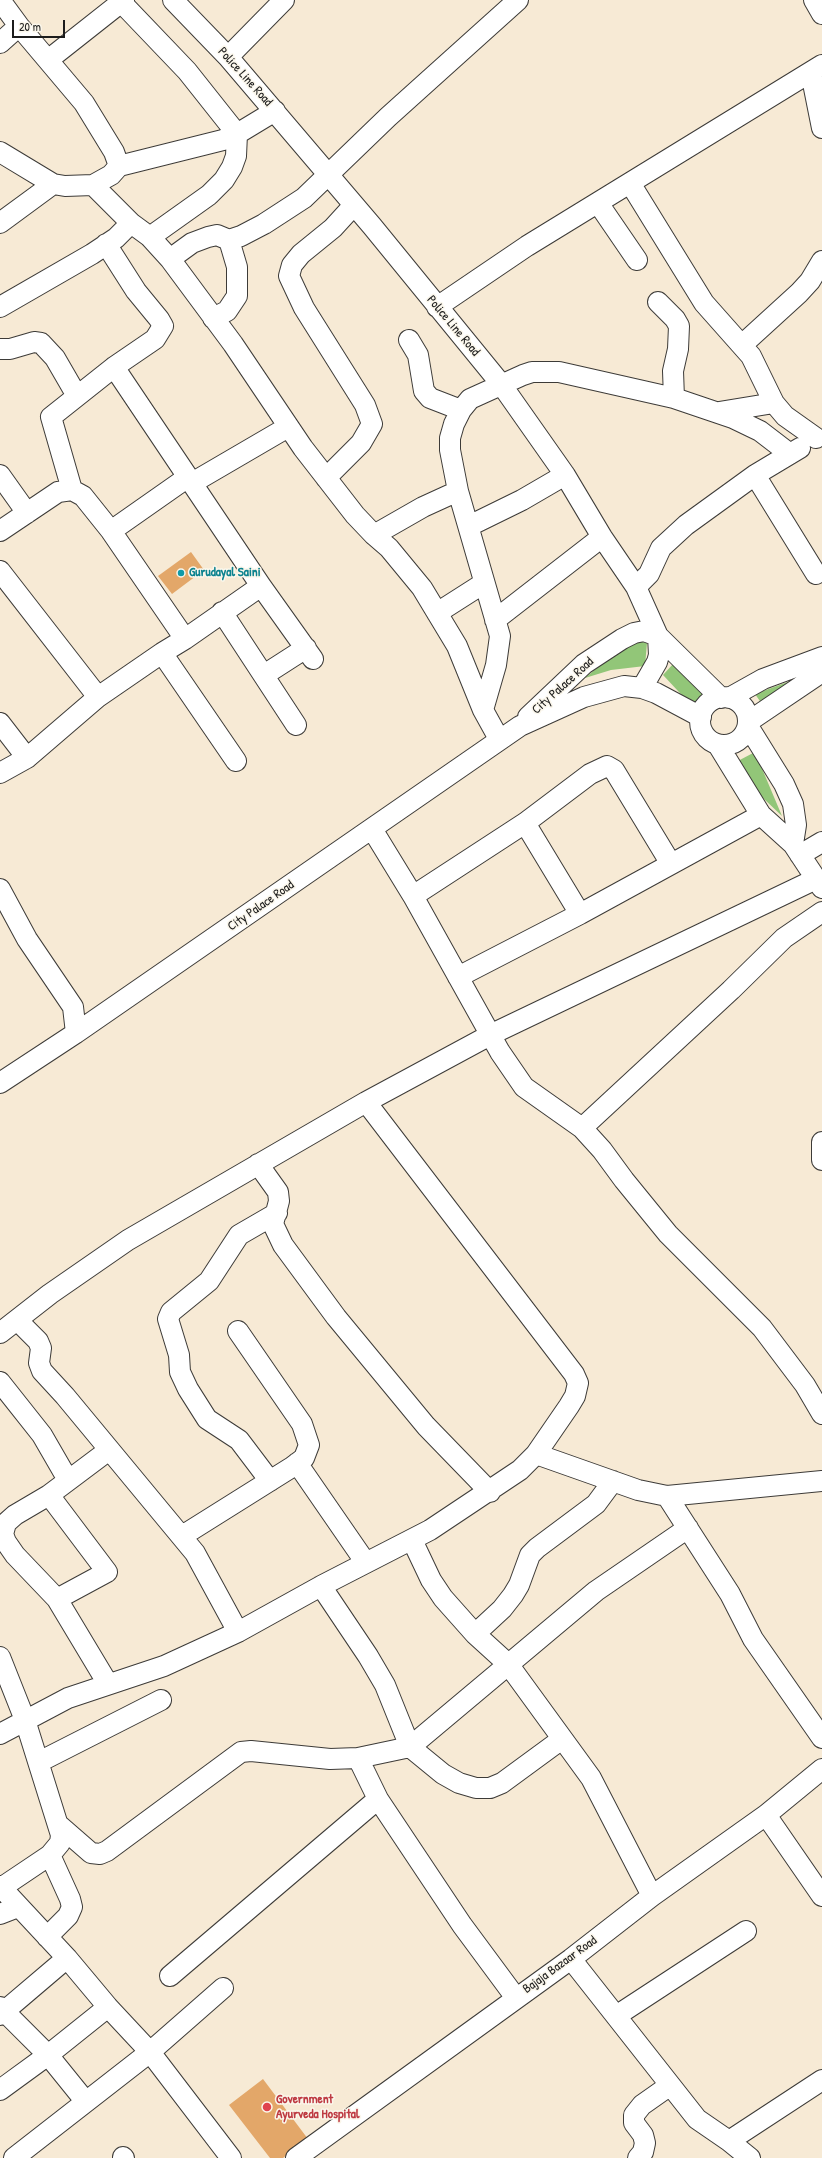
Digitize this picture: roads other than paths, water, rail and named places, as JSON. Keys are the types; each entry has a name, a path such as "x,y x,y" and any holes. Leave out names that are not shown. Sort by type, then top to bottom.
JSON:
{"street":[{"path":"0,0 19,26 84,104 114,152 119,166"},
{"name":"Police Line Road","path":"173,0 228,57 354,205 501,384 565,476 602,537 636,588 658,636 659,655 657,662 642,688"},
{"path":"228,57 284,0"},
{"path":"170,259 192,243 208,237 217,235 229,240 241,236 264,224 304,198 388,117 518,0"},
{"path":"814,0 822,14"},
{"path":"48,60 122,1 187,71 237,134 236,156 232,167 224,180 209,195 150,237"},
{"path":"0,43 19,26"},
{"path":"437,307 528,246 816,69 822,128"},
{"path":"0,152 53,184 75,187 93,185 112,175 119,166 207,145 237,134 275,111"},
{"path":"630,183 704,304 742,345 757,365 774,403 786,416 819,436 755,475 686,525 666,543 656,557 649,574 636,588"},
{"path":"0,223 53,184"},
{"path":"93,185 131,222 150,237 170,259 213,318 288,427 326,478 374,536 390,548 422,588 457,646 483,710 499,739"},
{"path":"598,203 637,260"},
{"path":"326,478 361,443 372,424 365,405 304,308 289,276 292,265 301,254 333,228 354,205"},
{"path":"0,307 116,238 131,222"},
{"path":"213,318 227,311 237,296 237,267 229,240"},
{"path":"72,490 51,417 114,367 155,339 163,326 136,291 106,244"},
{"path":"742,345 799,293 810,281 822,261"},
{"path":"658,302 675,319 679,326 678,349 673,371 674,398"},
{"path":"409,340 418,354 424,391 430,398 461,410"},
{"path":"0,349 10,349 34,342 41,343 55,358 77,396"},
{"path":"114,367 261,586 310,654 264,675"},
{"path":"483,710 499,649 500,636 458,491 450,450 450,438 454,424 461,410 470,399 528,373 547,371 674,398 717,412 752,426 790,454"},
{"path":"717,412 774,403"},
{"path":"111,531 190,480 288,427"},
{"path":"755,475 816,574"},
{"path":"0,476 27,513"},
{"path":"469,526 522,500 565,476"},
{"path":"0,531 58,492 72,490 83,496 111,531 185,639"},
{"path":"374,536 423,507 458,491"},
{"path":"495,620 602,537"},
{"path":"0,570 98,696"},
{"path":"437,613 484,583"},
{"path":"0,773 27,758 98,696 185,639 261,586"},
{"path":"222,612 296,725"},
{"name":"City Palace Road","path":"520,726 584,664 622,639 634,633 644,631 658,636"},
{"path":"658,636 725,698 740,702 745,708 748,724 784,784 793,804 797,849"},
{"path":"162,653 236,762"},
{"path":"822,657 763,679 725,698 711,701 705,707 701,717 701,729 704,736 710,742 718,745 734,744 741,739 748,724 822,672"},
{"name":"City Palace Road","path":"3,1075 76,1033 372,829 499,739 520,726 584,697 624,686 642,688 668,699 701,717"},
{"path":"0,723 27,758"},
{"path":"0,1333 128,1240 366,1102 492,1034 819,884 797,849 761,815 718,745"},
{"path":"413,896 525,823 590,774 607,766 614,770 672,864"},
{"path":"458,977 580,914 761,815"},
{"path":"525,823 580,914"},
{"path":"372,829 413,896 492,1034 500,1052 524,1087 582,1128 602,1150 624,1180 668,1234 762,1328 805,1385 822,1414"},
{"path":"797,849 822,842"},
{"path":"0,889 27,939 73,1007 76,1033"},
{"path":"582,1128 731,990 784,938 822,912"},
{"path":"0,1734 68,1698 164,1666 238,1632 321,1586 412,1540 490,1492 520,1470 536,1454 575,1396 578,1383 574,1374 366,1102"},
{"path":"822,1142 822,1160"},
{"path":"258,1164 278,1192 279,1201 273,1224 277,1235 311,1284 426,1426 490,1492"},
{"path":"270,1481 239,1440 207,1419 188,1389 180,1372 179,1355 168,1319 170,1312 209,1281 239,1235 277,1213"},
{"path":"17,1320 38,1341 41,1348 39,1363 42,1371 195,1553 238,1632"},
{"path":"182,1536 304,1458 309,1445 306,1434 292,1410 238,1331"},
{"path":"0,1382 42,1435 68,1480"},
{"path":"108,1684 57,1599 15,1555 3,1534 6,1523 15,1515 49,1495 109,1450"},
{"path":"536,1454 654,1495 667,1496 822,1481"},
{"path":"297,1463 366,1563"},
{"path":"475,1634 502,1609 513,1595 519,1585 530,1555 537,1548 596,1504 613,1481"},
{"path":"49,1495 107,1572 57,1599"},
{"path":"667,1496 730,1594 753,1639 822,1738"},
{"path":"60,1826 91,1853 100,1854 107,1851 180,1795 241,1752 264,1752 314,1758 358,1758 410,1747 596,1592 688,1528"},
{"path":"412,1540 431,1580 443,1598 475,1634 508,1664 591,1778 652,1896"},
{"path":"321,1586 368,1656 385,1685 410,1747 443,1774 459,1783 476,1788 490,1788 502,1783 562,1739"},
{"path":"0,1657 25,1720 60,1826 60,1843 50,1855 1,1887 9,1910 47,1937 67,1958 108,2007 150,2052 231,2158"},
{"path":"39,1762 160,1700"},
{"path":"358,1758 378,1799 462,1925 516,1998"},
{"name":"Bajaja Bazaar Road","path":"296,2158 571,1959 652,1896 766,1814 822,1769"},
{"path":"170,1976 378,1799"},
{"path":"766,1814 822,1896"},
{"path":"47,1937 68,1916 72,1907 70,1899 50,1855"},
{"path":"616,2016 746,1931"},
{"path":"67,1958 2,2011 48,2056 86,2102"},
{"path":"571,1959 669,2086 697,2119 729,2141 750,2158"},
{"path":"14,2158 150,2052 223,1988"},
{"path":"0,2090 48,2056 108,2007"},
{"path":"729,2141 822,2080"},
{"path":"638,2158 643,2152 645,2143 643,2135 634,2123 634,2115 642,2105 669,2086"}],"place":[{"name":"Gurudayal Saini","path":"181,573"},
{"name":"Government Ayurveda Hospital","path":"267,2107"}]}
